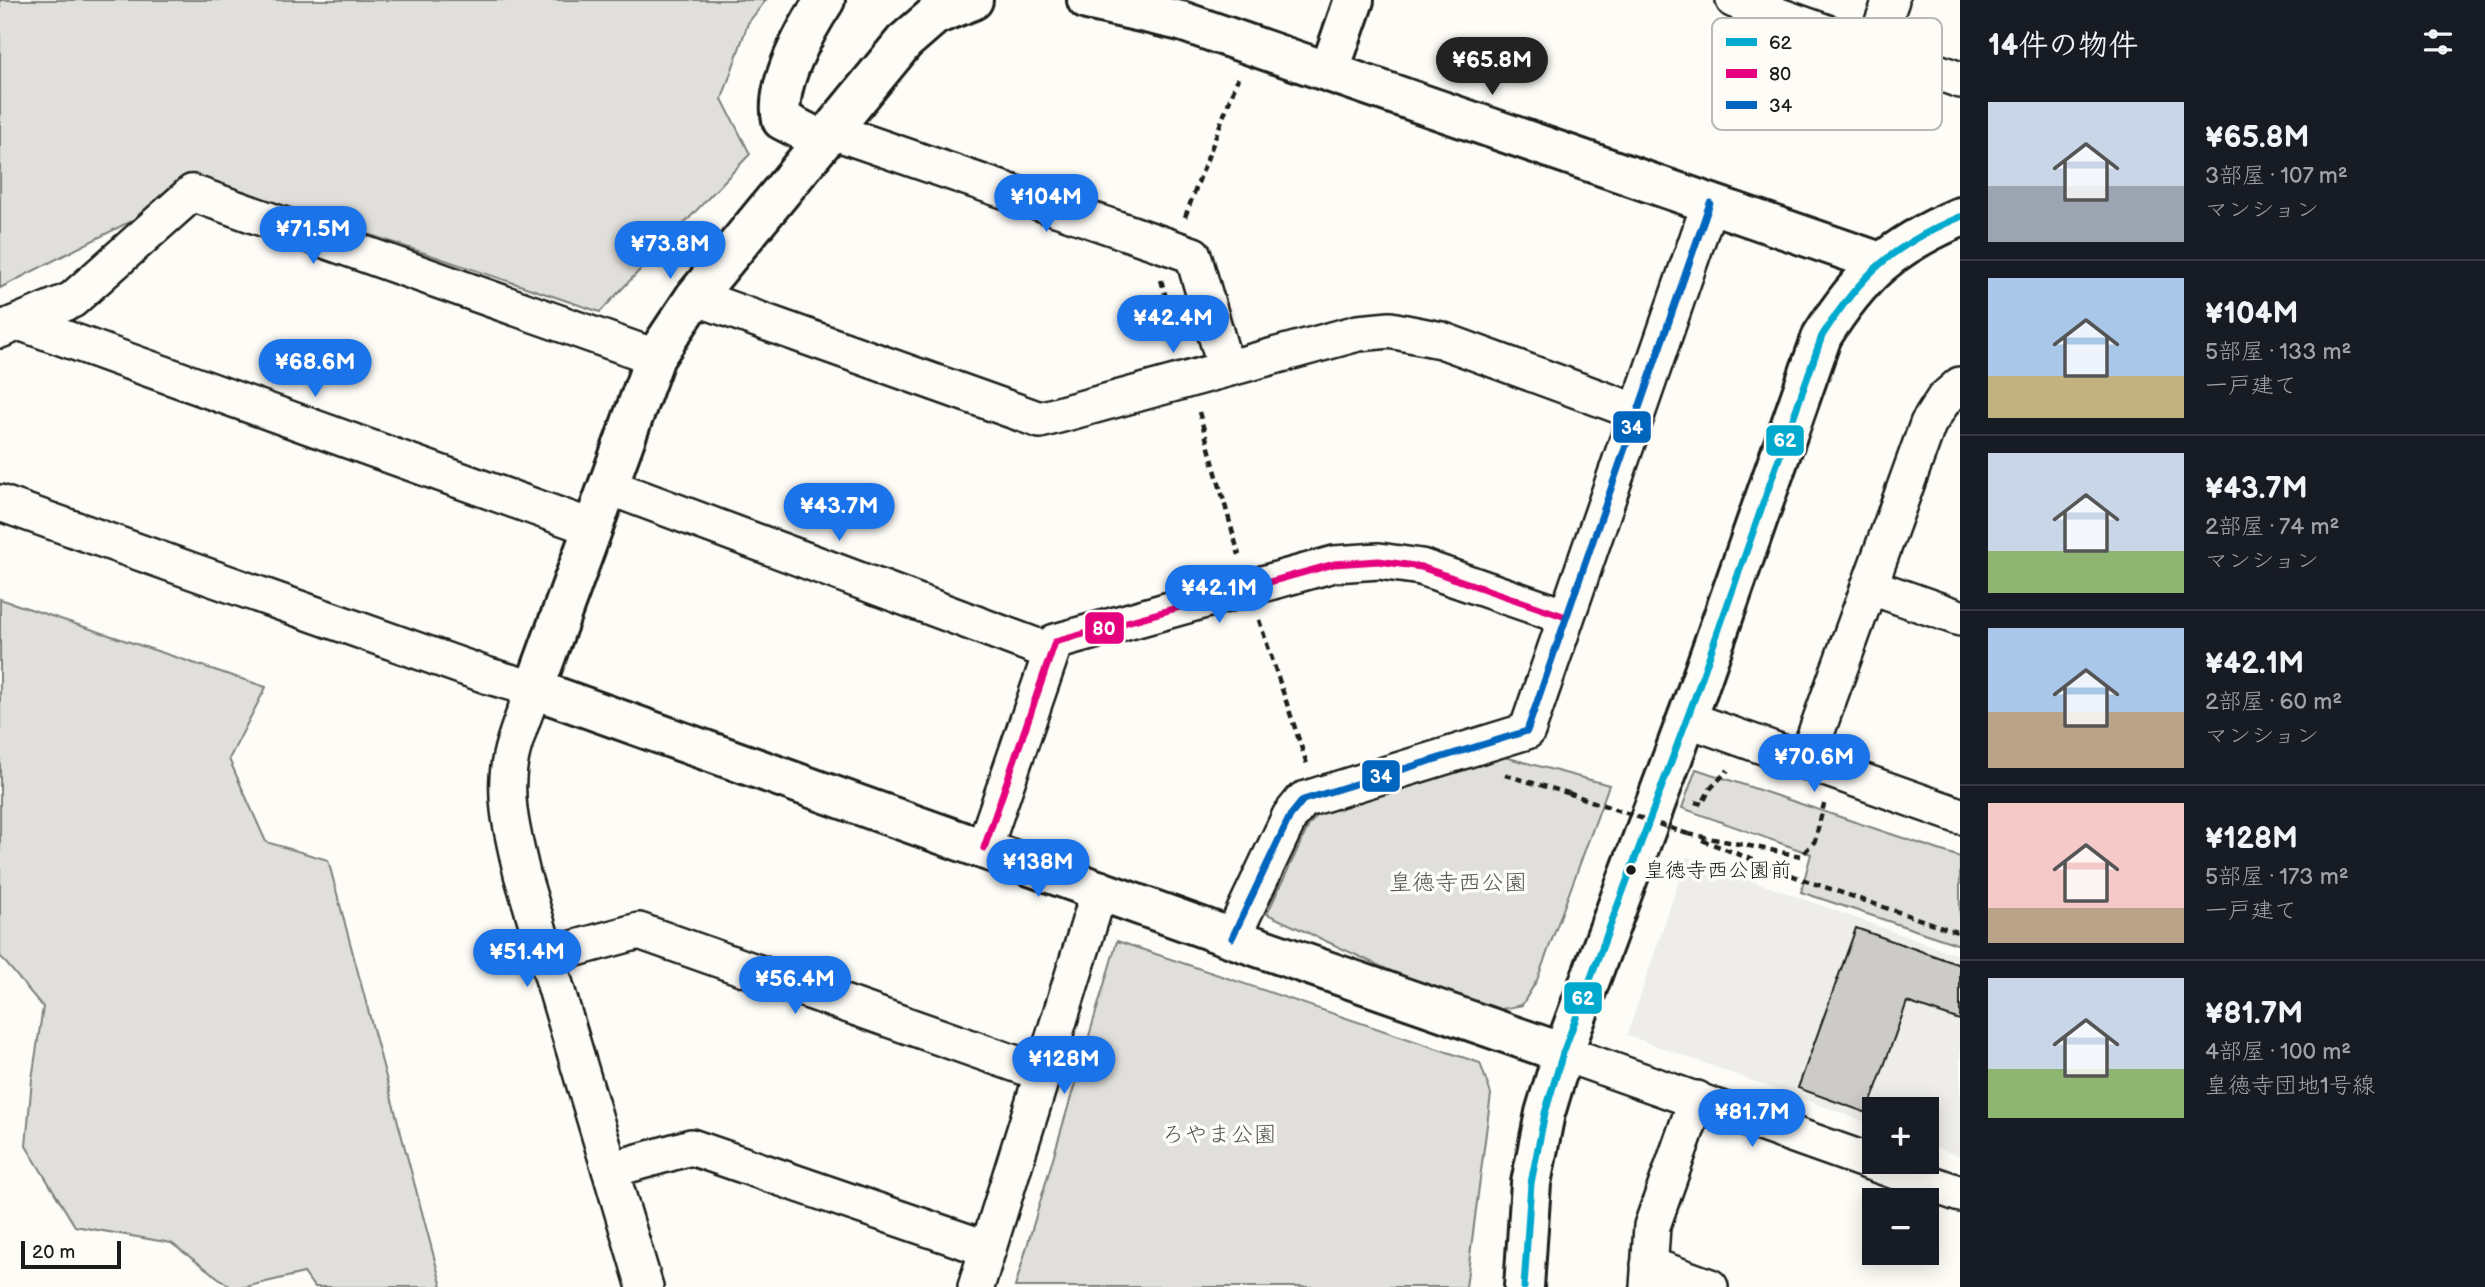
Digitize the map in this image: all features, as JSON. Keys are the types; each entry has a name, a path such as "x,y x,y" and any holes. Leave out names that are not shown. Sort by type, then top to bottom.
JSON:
{"street":[{"path":"825,0 802,38 779,108 782,120 1193,255 1226,369"},
{"path":"645,1287 522,874 510,822 507,793 511,756 655,357 695,297 904,41 935,15 973,0"},
{"path":"1087,0 1181,21 1880,262"},
{"path":"1329,72 1354,0"},
{"path":"1734,0 1784,18"},
{"path":"1885,18 1891,0"},
{"path":"1942,74 1960,80"},
{"path":"9,326 72,300 192,193 655,357"},
{"path":"1232,939 1290,816 1303,800 1527,732 1710,203"},
{"path":"1524,1287 1531,1184 1545,1113 1563,1053 1687,719 1822,336 1846,298 1880,262 1925,233 1960,217"},
{"path":"695,297 1040,420 1358,333 1390,330 1441,340 1637,412"},
{"path":"9,326 593,528"},
{"path":"1806,761 1928,424 1944,398 1960,385"},
{"path":"607,486 1051,652"},
{"path":"0,503 1100,889 1232,939 1697,1099 1960,1194"},
{"path":"984,848 1055,642 1334,564 1379,561 1420,567 1566,617"},
{"path":"1869,586 1960,618"},
{"path":"1687,719 1960,816"},
{"path":"976,1287 1100,889"},
{"path":"547,956 639,931 1042,1073"},
{"path":"1697,1099 1652,1226 1648,1276 1710,1287"},
{"path":"610,1170 691,1147 988,1249"}],"path":[{"path":"1240,73 1161,281 1249,588 1318,795"},
{"path":"1690,800 1702,804 1710,789 1730,768"},
{"path":"1526,780 1688,834 1789,874 1960,933"},
{"path":"1688,834 1801,856 1815,841 1825,801 1813,796"}],"shaded area":[{"path":"1687,857 1960,956 1960,1156 1939,1148 1939,1097 1862,1097 1862,1121 1627,1035"}],"green space":[{"path":"0,0 766,0 748,23 722,99 750,154 600,312 249,194 168,202 0,288"},
{"path":"0,599 266,687 229,759 266,842 328,860 442,1287 314,1287 304,1273 245,1287 231,1287 171,1243 75,1226 26,1146 32,1079 43,1007 0,956"},
{"name":"皇徳寺西公園","path":"1501,756 1609,785 1537,980 1522,1005 1482,1013 1267,914 1309,825 1320,812"},
{"path":"1696,769 1960,857 1960,945 1801,892 1811,854 1682,808"},
{"name":"ろやま公園","path":"1117,941 1480,1063 1491,1094 1466,1287 1015,1287"}],"building":[{"path":"1856,928 1960,965 1960,1020 1907,1002 1873,1097 1862,1097 1862,1111 1798,1088"}],"transit line":[{"name":"34","path":"1232,938 1290,816 1303,800 1527,731 1710,203"},
{"name":"62","path":"1524,1287 1531,1183 1545,1113 1563,1053 1695,697 1822,336 1850,295 1880,264 1915,239 1960,217"},
{"name":"80","path":"984,848 1055,642 1334,564 1379,561 1421,567 1566,617"}],"place":[{"name":"皇徳寺西公園前","path":"1631,870"}]}
